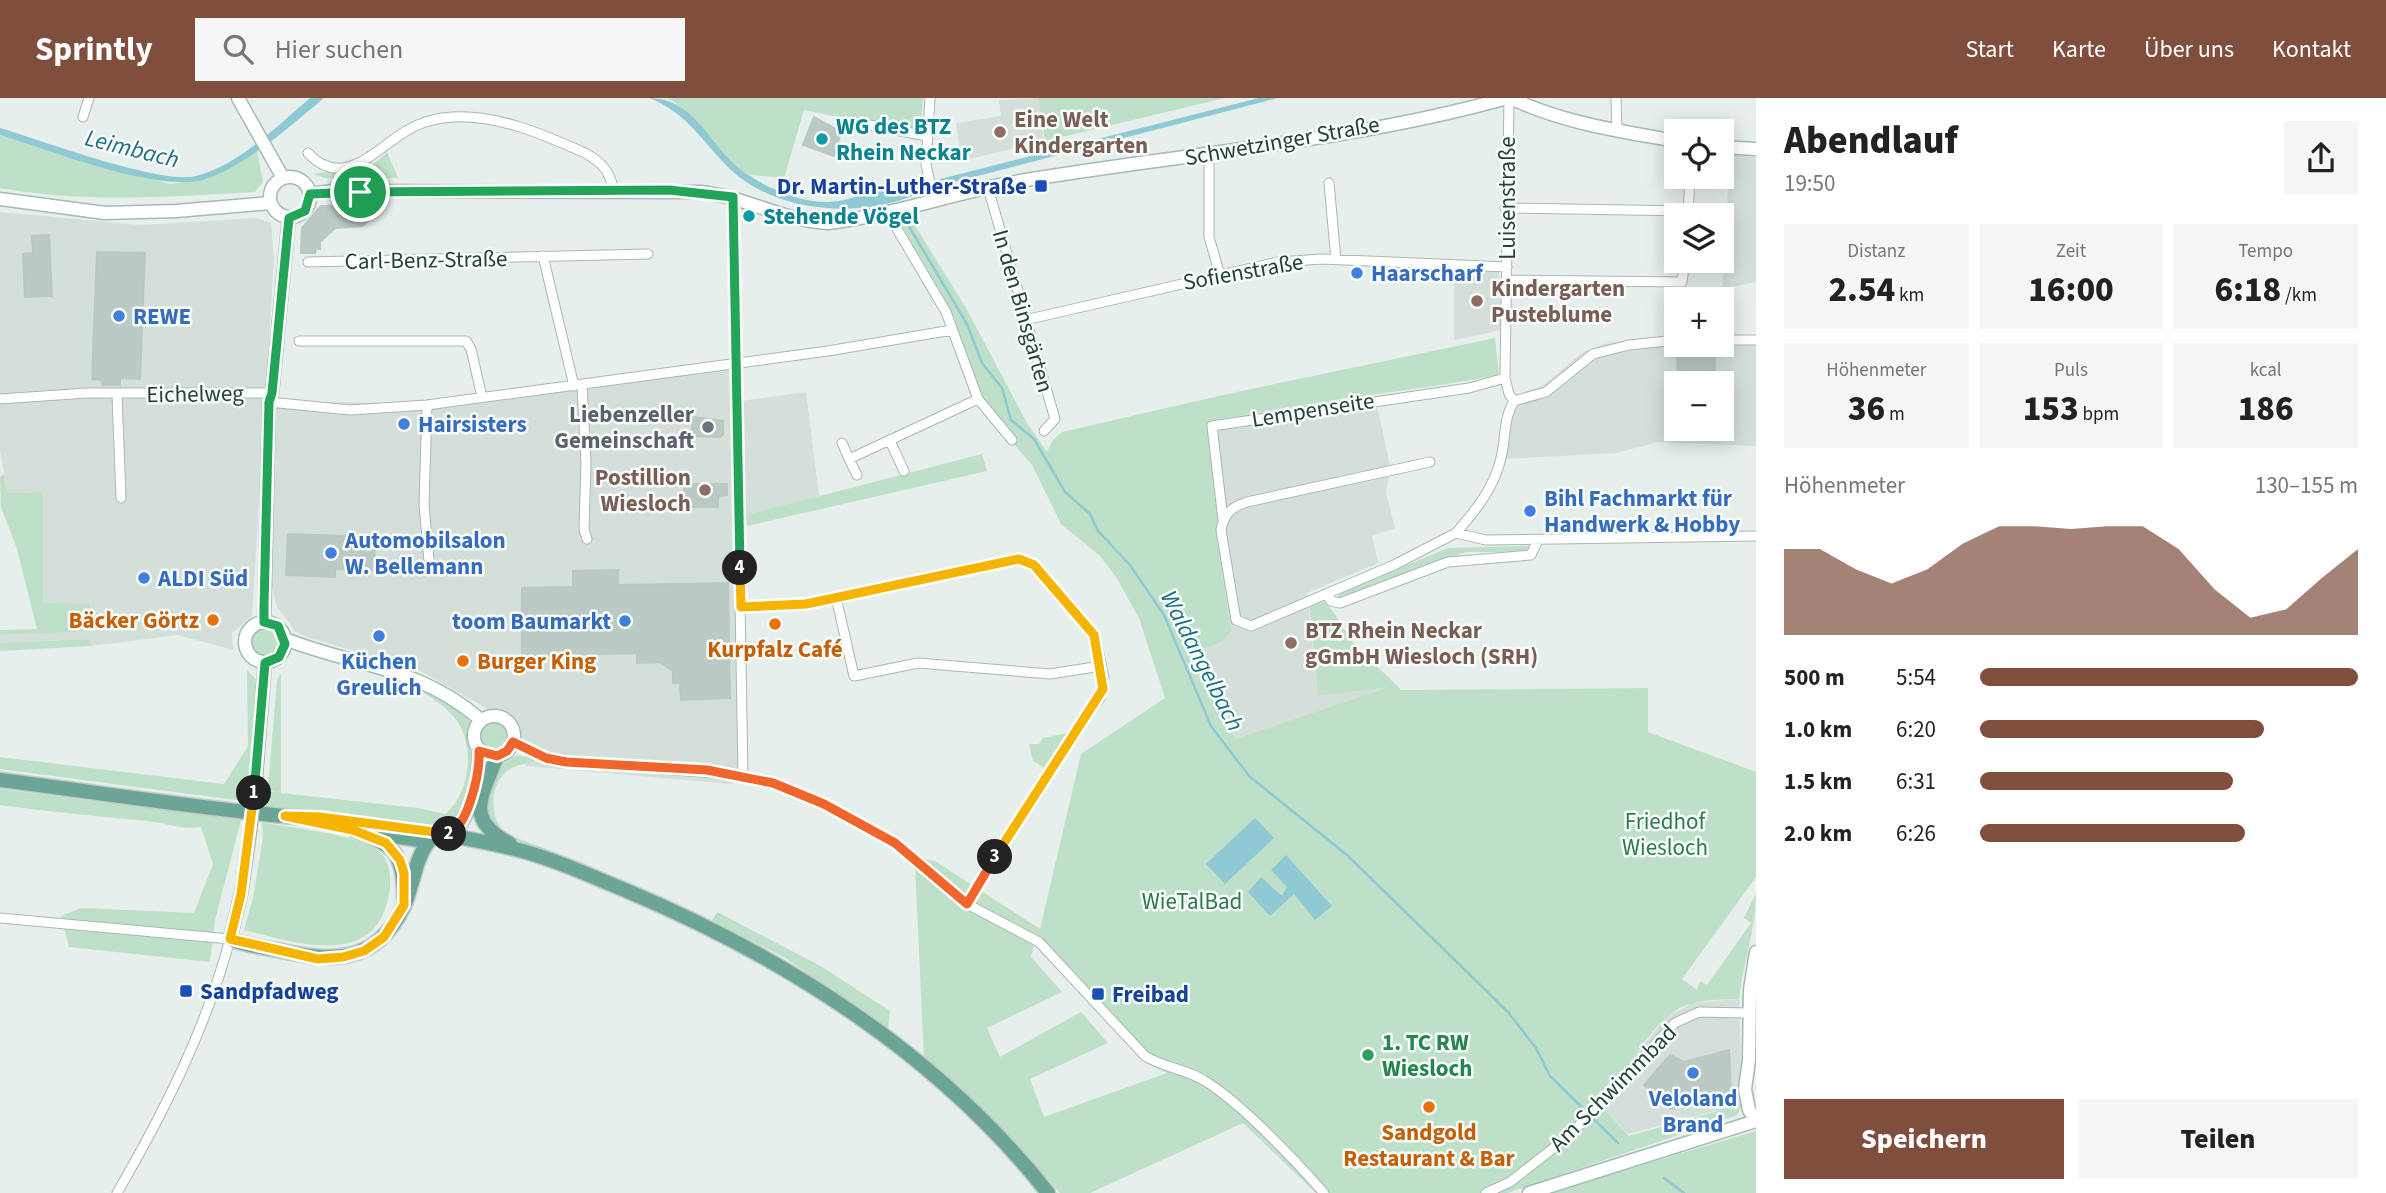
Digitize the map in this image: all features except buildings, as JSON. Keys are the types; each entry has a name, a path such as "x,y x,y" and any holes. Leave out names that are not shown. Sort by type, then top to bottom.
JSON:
{"main road":[{"path":"445,835 456,831 464,817 480,769 479,751"},
{"path":"497,756 484,788 480,814 489,831 516,849"},
{"path":"0,780 285,816 389,825 516,849 582,870 718,931 782,967 872,1026 982,1119 1048,1193"},
{"path":"285,816 511,857 605,882"},
{"path":"353,830 375,837 393,849 404,873 404,905"},
{"path":"230,939 318,959 343,957 364,951 384,937 404,905 421,855 429,841"}],"street":[{"path":"83,117 89,98"},
{"path":"238,98 260,132 283,178"},
{"path":"930,98 927,174 933,195"},
{"path":"1509,98 1564,118 1664,139"},
{"name":"Schwetzinger Straße","path":"310,194 333,191 701,192 733,197 811,222 851,220 895,211 933,195 1209,154 1456,111 1509,98"},
{"name":"Luisenstraße","path":"1509,98 1505,208 1506,378 1514,401"},
{"path":"1616,98 1618,130"},
{"path":"309,153 324,165 346,166 370,159 405,131 423,123 452,117 483,118 585,153 601,162 610,173 614,190"},
{"path":"853,122 928,136"},
{"path":"1734,148 1756,149"},
{"path":"1209,154 1209,237 1220,275"},
{"path":"283,178 303,182 310,194 305,211 289,218 274,211 270,203 273,185 283,178"},
{"path":"1328,183 1336,260"},
{"name":"In den Binsgärten","path":"988,188 1055,419 1044,430"},
{"path":"733,197 743,775"},
{"path":"0,199 105,213 176,211 270,203"},
{"path":"1505,208 1664,212"},
{"path":"895,211 946,312 978,399 1012,440"},
{"path":"264,622 271,397 289,218"},
{"name":"Carl-Benz-Straße","path":"308,262 648,254"},
{"path":"543,256 578,386 586,463 584,529 587,539"},
{"name":"Sofienstraße","path":"1025,320 1278,262 1336,260 1507,267"},
{"path":"1507,280 1682,282 1683,273"},
{"name":"Eichelweg","path":"0,399 117,395 271,397 350,410 427,405 736,364 952,330"},
{"path":"1734,340 1756,341"},
{"path":"299,341 466,341 471,349 482,397"},
{"path":"1664,341 1629,345 1593,354 1546,392 1514,401 1505,422 1503,448 1496,477 1478,506 1456,533 1486,540 1756,536"},
{"name":"Lempenseite","path":"1456,533 1415,555 1251,626 1240,623 1234,616 1212,426 1469,388 1506,378"},
{"name":"Eichelweg","path":"117,395 121,498"},
{"path":"849,459 978,399"},
{"path":"427,405 424,505 429,560"},
{"path":"890,441 904,471"},
{"path":"842,443 856,475"},
{"path":"1223,520 1230,510 1247,502 1430,462"},
{"name":"Lempenseite","path":"1327,594 1331,601 1340,603 1448,562 1531,555 1538,540"},
{"path":"741,607 799,605 1026,560 1034,565 1090,629 1101,666 1103,689 1100,698 1071,736 967,904"},
{"path":"836,597 854,676 918,663 1050,674 1101,666"},
{"path":"265,663 251,658 244,645 251,627 264,622 278,626 285,639 282,653"},
{"path":"285,639 419,679 452,696 481,720"},
{"path":"265,663 282,653 319,651"},
{"path":"117,1193 167,1102 194,1043 230,939 241,894 250,831 265,663"},
{"path":"491,716 506,720 513,728 513,742 507,751 497,756 479,751 473,732 481,720 491,716"},
{"path":"513,742 546,758 566,762 743,775 799,793 861,823 915,858 967,904 1039,942 1145,1056 1168,1068 1204,1080 1278,1145 1324,1193"},
{"path":"0,918 230,939"},
{"path":"1529,1193 1756,1121 1749,1110 1745,1089 1749,1060 1748,1013 1756,952"},
{"name":"Am Schwimmbad","path":"1486,1193 1527,1170 1584,1121 1675,1023 1699,1012 1748,1013"},
{"path":"1749,1060 1756,1082"}],"shaded area":[{"name":"Eine Welt Kindergarten","path":"1038,98 1044,141 961,161 956,123 1001,116 999,100"},
{"path":"1734,155 1756,157 1756,282 1722,287 1723,273 1734,273 1734,203 1727,203 1728,189 1734,189"},
{"path":"0,212 141,225 257,218 271,223 274,258 252,616 232,633 233,650 178,635 91,646 90,639 0,643 0,635 90,630 43,603 43,492 8,493 0,451"},
{"name":"Kindergarten Pusteblume","path":"1454,270 1499,272 1501,330 1454,340"},
{"path":"1734,334 1756,335 1756,446 1658,442 1616,453 1503,459 1514,396 1544,385 1583,352 1608,343 1664,336 1664,357 1734,357"},
{"path":"732,360 741,401 806,392 819,496 739,519 743,775 731,784 526,766 517,724 509,715 490,710 418,670 307,637 295,631 277,607 272,588 277,401 461,404"},
{"path":"1375,396 1390,466 1386,494 1395,528 1372,536 1378,563 1307,593 1318,696 1396,685 1235,739 1196,652 1222,642 1232,631 1227,609 1210,421 1283,405"},
{"path":"1739,999 1742,1104 1628,1134 1604,1109 1636,1055 1667,1016 1693,1003"}],"green space":[{"path":"667,98 923,98 920,134 804,110 784,178 750,174 736,168 689,115"},
{"path":"1038,98 1225,98 1045,141"},
{"path":"0,135 170,184 207,179 257,150 263,182 255,192 159,197 64,196 0,188"},
{"path":"387,152 398,178 325,178 314,174 359,170 368,167"},
{"path":"908,214 966,308 1027,423 1047,452 1053,440 1062,432 1495,338 1499,375 1210,421 1227,609 1232,631 1222,642 1196,652 1235,739 1389,687 1318,696 1309,602 1320,597 1358,649 1401,690 1648,688 1648,732 1756,772 1756,877 1682,979 1697,990 1700,981 1707,985 1751,923 1744,918 1756,893 1754,920 1739,999 1698,1002 1672,1013 1660,1023 1638,1051 1604,1109 1629,1136 1742,1104 1737,1115 1508,1193 1316,1193 1243,1123 1090,1193 1060,1193 1002,1129 924,1058 915,866 919,858 935,861 1040,929 1081,754 1165,698 1139,618 1116,577 1100,556 1061,524 1032,465 991,418 952,330 955,319 898,219","holes":["1034,945 1144,1059 1167,1073 1044,1117 1030,1079 1108,1043 1081,1012 1000,1057 987,1028 1062,992 1031,957"]},
{"path":"982,454 987,471 747,526 746,515"},
{"path":"4,474 8,493 43,492 43,603 89,604 90,631 0,635 0,630 37,629 17,549 1,507 0,477"},
{"path":"1531,546 1525,552 1466,552 1338,598 1339,593 1448,548"},
{"path":"265,628 275,632 279,642 275,652 265,656 255,652 251,642 255,632"},
{"path":"90,639 91,646 0,651 0,643"},
{"path":"247,670 257,681 260,694 251,787 245,787 243,801 0,769 0,757 224,784 248,746"},
{"path":"281,673 281,793 418,808 445,814 454,805 465,781 468,767 466,740 454,717 415,686 456,706 473,726 470,737 477,767 457,821 436,828 264,805 266,791 275,792 268,789 277,680"},
{"path":"494,722 504,726 508,736 504,746 494,750 484,746 480,736 484,726"},
{"path":"1067,733 1045,768 1033,761 1029,744 1039,744 1043,738"},
{"path":"517,755 536,760 510,769 498,783 493,801 500,827 506,834 597,868 505,837 492,823 486,804 488,784 499,764"},
{"path":"0,789 241,820 215,920 210,962 69,947 61,916 82,908 194,913 213,864 201,827 180,827 0,805"},
{"path":"262,823 337,835 376,849 388,866 390,887 383,914 371,931 354,941 312,945 244,930 253,898 263,837"},
{"path":"717,912 819,965 890,1011 888,1030 784,957 712,921"},
{"path":"1756,1131 1756,1193 1547,1193"}],"water":[{"path":"310,98 324,98 252,155 221,173 206,179 185,182 133,176 0,135 0,128 129,168 179,177 196,176 212,171 242,154"},
{"path":"649,98 664,100 688,112 735,165 761,183 792,196 829,202 873,191 897,190 1259,98 1278,98 939,186 894,202 851,209 805,205 761,191 725,164 682,118"},
{"path":"1255,818 1274,838 1225,884 1206,864"},
{"path":"1286,855 1332,906 1315,920 1294,894 1270,916 1248,892 1261,877 1282,896 1287,887 1271,870"}],"waterway":[{"name":"Waldangelbach","path":"901,213 967,324 982,363 1002,388 1011,420 1034,439 1065,492 1090,514 1098,531 1130,565 1164,615 1211,726 1249,776 1347,855 1508,1012 1536,1048 1550,1076 1618,1143"},
{"name":"Waldangelbach","path":"1664,1178 1684,1193"}],"place":[{"name":"Eine Welt Kindergarten","path":"1000,132"},
{"name":"WG des BTZ Rhein Neckar","path":"822,139"},
{"name":"Dr. Martin-Luther-Straße","path":"1041,186"},
{"name":"Stehende Vögel","path":"749,216"},
{"name":"Haarscharf","path":"1357,273"},
{"name":"Kindergarten Pusteblume","path":"1477,301"},
{"name":"REWE","path":"119,316"},
{"name":"Hairsisters","path":"404,424"},
{"name":"Liebenzeller Gemeinschaft","path":"708,427"},
{"name":"Postillion Wiesloch","path":"705,490"},
{"name":"Bihl Fachmarkt für Handwerk & Hobby","path":"1530,511"},
{"name":"Automobilsalon W. Bellemann","path":"331,553"},
{"name":"ALDI Süd","path":"144,578"},
{"name":"Bäcker Görtz","path":"213,620"},
{"name":"toom Baumarkt","path":"625,621"},
{"name":"Kurpfalz Café","path":"775,624"},
{"name":"Küchen Greulich","path":"379,636"},
{"name":"BTZ Rhein Neckar gGmbH Wiesloch (SRH)","path":"1291,643"},
{"name":"Burger King","path":"463,661"},
{"name":"Sandpfadweg","path":"186,991"},
{"name":"Freibad","path":"1098,994"},
{"name":"1. TC RW Wiesloch","path":"1368,1055"},
{"name":"Veloland Brand","path":"1693,1073"},
{"name":"Sandgold Restaurant & Bar","path":"1429,1107"}],"route":[{"path":"669,190 733,197 741,607 806,604 1023,559 1034,565 1090,629 1096,640 1104,678 1100,698 1071,736 967,904 895,843 824,804 773,783 707,770 566,762 546,758 513,742 502,755 492,756 479,751 480,769 461,825 456,831 445,835 320,817 285,816 375,837 393,849 400,860 404,873 404,905 384,937 364,951 343,957 318,959 230,939 241,894 250,831 265,687 265,663 279,657 285,647 284,634 278,626 264,622 264,606 269,402 289,218 305,211 310,194 360,192 669,190"}],"water label":[{"name":"Leimbach","path":"132,149"}],"park label":[{"name":"Friedhof Wiesloch","path":"1665,834"},
{"name":"WieTalBad","path":"1192,901"}]}
